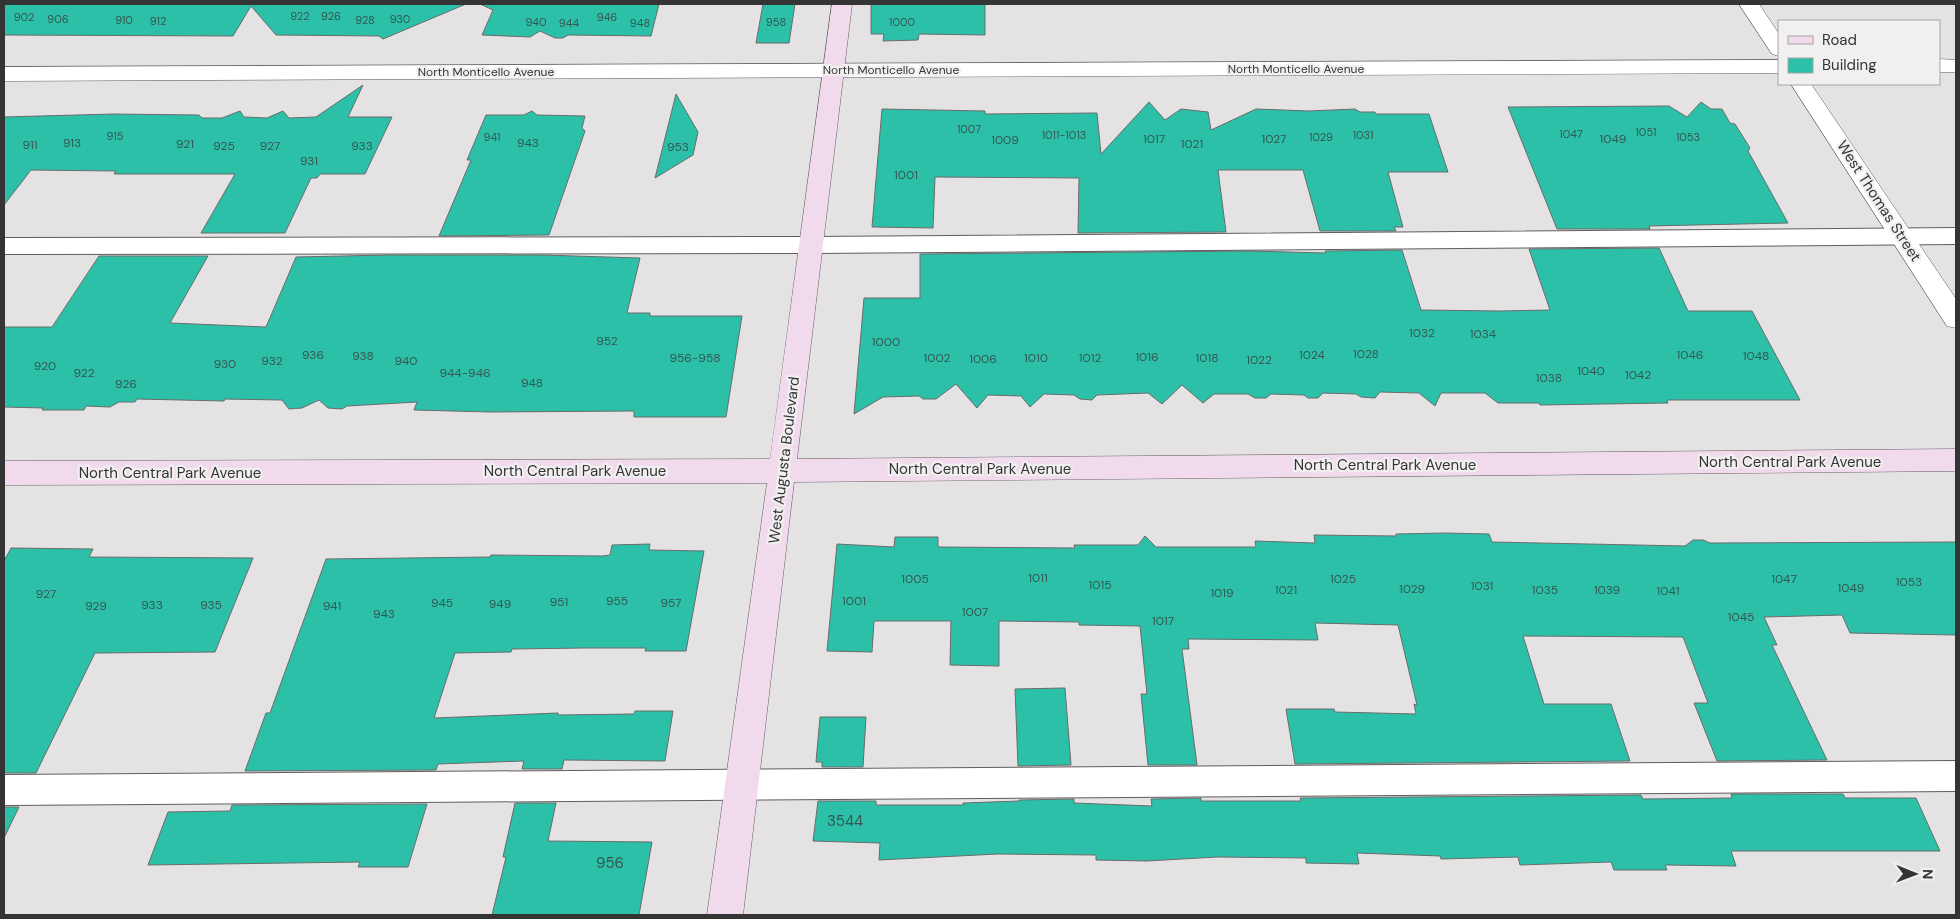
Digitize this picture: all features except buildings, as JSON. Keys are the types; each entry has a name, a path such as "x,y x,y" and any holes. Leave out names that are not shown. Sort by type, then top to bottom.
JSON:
{"street":[{"name":"West Augusta Boulevard","path":"725,915 842,4"},
{"path":"1748,4 1778,49"},
{"name":"North Monticello Avenue","path":"4,74 1778,66"},
{"path":"1940,66 1956,66"},
{"name":"West Thomas Street","path":"1802,85 1956,319"},
{"name":"North Central Park Avenue","path":"4,473 783,470 1956,460"}],"lane":[{"path":"4,246 812,246 1956,236"},
{"path":"4,790 1956,776"}]}
